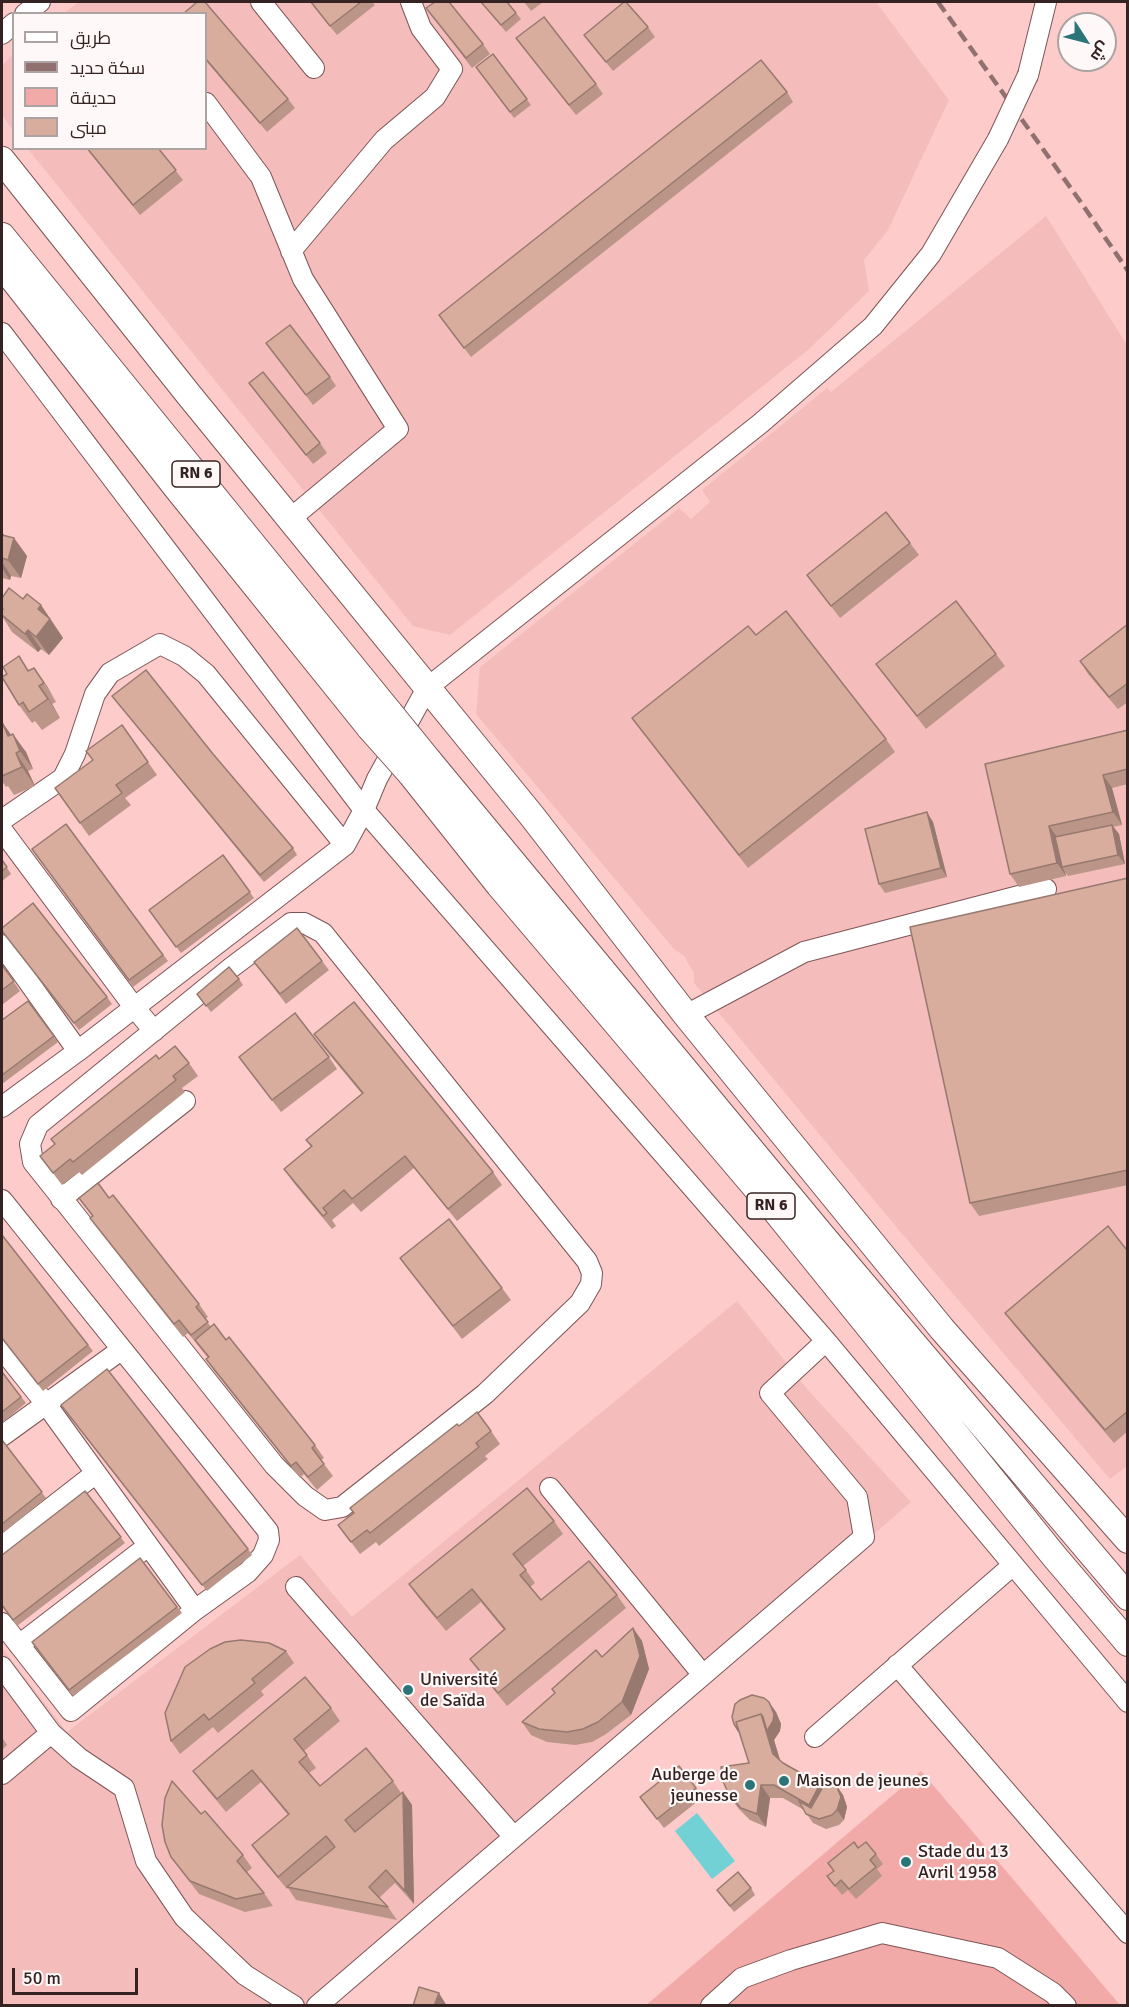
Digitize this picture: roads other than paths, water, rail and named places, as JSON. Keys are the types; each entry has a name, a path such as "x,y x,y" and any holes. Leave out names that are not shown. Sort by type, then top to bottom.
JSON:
{"main road":[{"path":"2,160 532,816 686,1015 942,1329 1128,1540"},
{"name":"RN 6","path":"2,224 69,334"},
{"name":"RN 6","path":"2,236 69,334 380,721 1128,1596"},
{"name":"RN 6","path":"2,265 69,334"},
{"name":"RN 6","path":"2,274 69,334"},
{"name":"RN 6","path":"419,767 499,885 774,1209 1047,1547 1128,1643"}],"street":[{"path":"28,12 40,2"},
{"path":"261,2 314,68"},
{"path":"291,250 384,140 435,97 452,69 421,28 411,2"},
{"path":"2,1107 345,845 364,810 377,779 427,688 761,423 873,326 931,254 998,139 1028,75 1046,2"},
{"path":"207,104 261,177 303,279 398,429 290,519"},
{"path":"2,333 364,810 826,1341 1128,1702"},
{"path":"2,820 63,778 75,754 95,694 110,673 160,644 184,656 206,674 345,845"},
{"path":"2,830 154,1031"},
{"path":"686,1015 804,952 1046,889"},
{"path":"291,923 304,923 323,933 587,1261 592,1273 591,1284 580,1303 485,1394 342,1507 325,1510 305,1496 274,1465 61,1199 33,1162 30,1144 38,1125 232,967 291,923"},
{"path":"2,945 78,1051"},
{"path":"61,1199 185,1101"},
{"path":"2,1200 268,1531 269,1540 263,1555 248,1572 195,1610 71,1711 2,1623"},
{"path":"317,2006 864,1537 857,1497 770,1393 826,1341"},
{"path":"2,1349 46,1404 195,1610"},
{"path":"2,1436 122,1350"},
{"path":"2,1546 96,1473"},
{"path":"550,1488 703,1675"},
{"path":"19,1645 148,1546"},
{"path":"814,1737 1012,1566"},
{"path":"296,1587 514,1837"},
{"path":"897,1665 1128,1933"},
{"path":"2,1667 51,1733 79,1758 124,1788 146,1861 184,1917 245,1975 294,2006"},
{"path":"2,1774 51,1733"},
{"path":"711,2006 742,1978 791,1960 882,1933 998,1958 1053,1993 1066,2006"}],"water":[{"path":"697,1813 735,1861 712,1879 675,1831"}],"railway":[{"path":"938,2 1128,271"}],"place":[{"name":"Université de Saïda","path":"408,1690"},
{"name":"Maison de jeunes","path":"784,1781"},
{"name":"Auberge de jeunesse","path":"750,1785"},
{"name":"Stade du 13 Avril 1958","path":"906,1862"}]}
